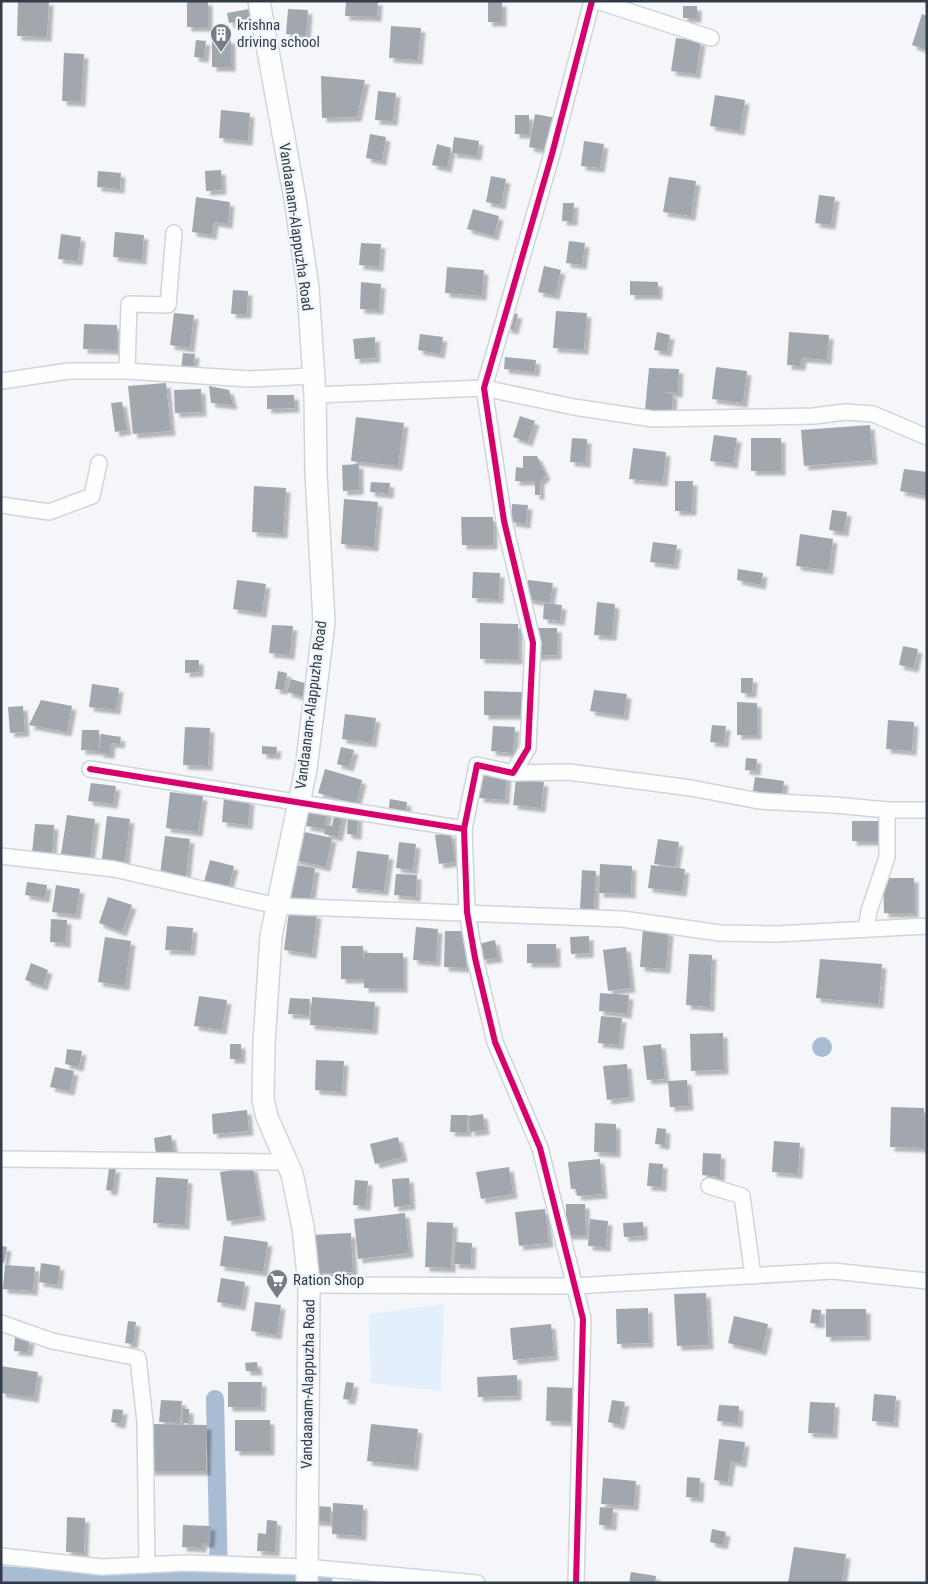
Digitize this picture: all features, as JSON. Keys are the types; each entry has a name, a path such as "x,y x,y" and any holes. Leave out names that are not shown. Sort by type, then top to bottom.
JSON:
{"main road":[{"name":"Vandaanam-Alappuzha Road","path":"259,1 295,199 308,288 324,622 306,769 271,936 264,1044 263,1100 267,1117 292,1174 303,1227 309,1285 306,1574"}],"street":[{"path":"513,773 528,748 533,643 530,623 504,520 484,388 552,154 592,1"},
{"path":"597,1 712,38"},
{"path":"127,370 129,304 168,305 174,233"},
{"path":"1,382 70,370 127,370 314,386 484,388 574,407 653,419 814,416 845,412 873,414 927,437"},
{"path":"1,505 49,512 92,496 99,464"},
{"path":"576,1583 583,1319 540,1148 494,1042 474,958 467,912 464,829 477,765 513,773 569,772 691,788 759,801 835,804 887,810 927,810"},
{"path":"90,769 234,791 298,804 464,829"},
{"path":"866,929 869,911 887,856 887,810"},
{"path":"1,856 114,869 278,906 622,919 720,933 776,934 927,926"},
{"path":"1,1159 287,1162"},
{"path":"709,1186 742,1196 753,1276"},
{"path":"309,1285 574,1286 833,1271 927,1281"},
{"path":"1,1323 52,1341 138,1358 145,1422 147,1565"},
{"path":"1,1556 102,1567 206,1563 306,1574 477,1583"}],"shaded area":[{"path":"444,1304 441,1391 371,1383 369,1314"}],"water":[{"path":"822,1037 829,1040 832,1047 829,1054 822,1057 815,1054 812,1047 815,1040"}],"building":[{"path":"18,1 49,1 47,37 17,36"},
{"path":"187,1 208,1 208,27 187,27"},
{"path":"346,1 378,1 377,17 345,16"},
{"path":"488,2 502,2 502,22 488,22"},
{"path":"683,6 697,6 697,18 683,18"},
{"path":"249,9 251,20 229,23 227,13"},
{"path":"288,9 308,10 306,36 286,34"},
{"path":"922,14 927,16 927,50 912,45"},
{"path":"391,26 421,28 418,60 389,58"},
{"path":"676,38 701,41 696,74 671,71"},
{"name":"krishna driving school","path":"231,39 231,67 212,67 212,40"},
{"path":"196,40 206,41 204,58 194,57"},
{"path":"64,53 84,54 81,102 62,101"},
{"path":"321,76 365,80 357,117 322,118"},
{"path":"378,91 396,93 393,121 375,120"},
{"path":"715,95 745,100 740,131 710,126"},
{"path":"221,110 250,113 248,141 219,138"},
{"path":"535,114 556,118 550,151 529,147"},
{"path":"515,115 529,115 529,134 515,134"},
{"path":"370,134 386,137 382,161 366,158"},
{"path":"454,137 479,141 477,156 452,153"},
{"path":"584,141 604,144 600,168 581,166"},
{"path":"437,144 451,148 447,168 432,165"},
{"path":"221,170 222,190 206,191 205,171"},
{"path":"98,171 121,173 120,189 97,187"},
{"path":"491,176 506,179 501,205 486,202"},
{"path":"669,177 696,181 691,216 663,212"},
{"path":"819,195 835,197 831,225 815,223"},
{"path":"196,197 230,202 228,224 214,222 212,235 192,232"},
{"path":"563,203 574,203 573,221 562,221"},
{"path":"473,209 499,216 494,236 467,229"},
{"path":"115,232 144,235 142,260 113,257"},
{"path":"61,234 81,237 78,261 58,259"},
{"path":"569,241 585,243 582,265 566,263"},
{"path":"361,243 381,244 379,267 359,265"},
{"path":"544,266 561,270 555,295 538,292"},
{"path":"447,267 484,270 482,296 445,293"},
{"path":"630,281 658,282 658,295 630,295"},
{"path":"361,282 381,284 379,310 360,309"},
{"path":"233,290 248,291 247,314 231,314"},
{"path":"556,311 587,313 584,350 553,348"},
{"path":"174,313 194,315 190,348 170,345"},
{"path":"510,313 518,314 514,330 506,328"},
{"path":"84,324 117,325 117,350 83,349"},
{"path":"657,332 670,335 667,352 654,350"},
{"path":"789,332 829,335 827,360 802,358 801,366 787,365"},
{"path":"420,334 443,337 440,354 418,350"},
{"path":"375,337 376,358 355,359 353,339"},
{"path":"183,353 195,354 193,371 181,369"},
{"path":"505,357 536,360 535,372 504,369"},
{"path":"716,367 747,371 743,403 712,399"},
{"path":"649,368 679,369 678,393 663,392 673,394 672,411 645,410"},
{"path":"166,383 171,431 133,434 128,386"},
{"path":"209,386 229,390 233,405 211,403"},
{"path":"201,389 202,412 175,413 174,390"},
{"path":"267,395 294,395 295,408 267,409"},
{"path":"122,402 127,430 115,432 111,403"},
{"path":"520,416 535,421 528,442 513,437"},
{"path":"356,417 404,423 398,466 351,461"},
{"path":"870,425 873,460 804,466 801,430"},
{"path":"714,435 737,438 733,464 710,461"},
{"path":"572,438 587,439 586,463 570,462"},
{"path":"751,438 781,438 781,471 751,471"},
{"path":"633,448 666,452 663,482 629,479"},
{"path":"523,456 537,456 546,475 540,481 540,495 535,495 535,481 515,481 516,467 523,468"},
{"path":"359,464 359,490 343,491 342,465"},
{"path":"904,469 927,472 927,496 900,491"},
{"path":"675,481 693,481 692,511 675,511"},
{"path":"371,482 390,483 389,494 370,492"},
{"path":"254,486 286,488 283,534 252,532"},
{"path":"344,499 378,502 374,547 341,544"},
{"path":"512,504 528,505 526,524 511,522"},
{"path":"832,510 847,512 844,532 829,530"},
{"path":"461,517 493,517 493,545 462,545"},
{"path":"800,534 833,539 829,570 796,566"},
{"path":"653,542 677,545 674,565 650,562"},
{"path":"738,569 763,573 761,585 737,580"},
{"path":"473,572 500,573 499,599 472,598"},
{"path":"237,580 266,584 262,613 233,609"},
{"path":"528,580 553,583 550,603 526,599"},
{"path":"597,602 615,604 612,636 594,635"},
{"path":"544,603 562,605 560,621 543,619"},
{"path":"480,623 518,624 518,660 480,659"},
{"path":"272,625 293,626 290,655 269,653"},
{"path":"533,628 557,628 557,655 533,656"},
{"path":"903,646 918,649 914,668 899,665"},
{"path":"185,660 199,660 199,672 185,673"},
{"path":"278,671 287,673 284,690 275,689"},
{"path":"741,678 753,678 752,693 741,693"},
{"path":"291,679 308,684 304,697 287,692"},
{"path":"92,684 119,688 116,710 89,707"},
{"path":"594,690 627,694 624,716 590,711"},
{"path":"484,691 523,692 523,715 484,715"},
{"path":"41,700 72,706 67,732 29,725"},
{"path":"737,702 757,703 757,735 737,735"},
{"path":"23,706 25,732 10,733 8,707"},
{"path":"345,714 376,718 372,743 342,739"},
{"path":"888,720 914,722 912,751 886,749"},
{"path":"712,725 726,726 724,743 710,742"},
{"path":"493,726 515,727 513,753 491,751"},
{"path":"185,727 210,728 208,766 183,765"},
{"path":"82,730 99,730 99,751 81,750"},
{"path":"101,734 121,737 120,744 111,743 110,754 99,753"},
{"path":"262,746 277,747 276,755 262,754"},
{"path":"341,747 354,750 349,767 337,764"},
{"path":"746,758 757,759 756,771 745,770"},
{"path":"325,769 362,780 356,804 318,793"},
{"path":"481,771 507,773 505,800 479,798"},
{"path":"755,777 784,781 782,795 753,791"},
{"path":"516,779 544,782 541,808 513,805"},
{"path":"91,783 116,786 113,804 88,801"},
{"path":"170,792 203,796 198,832 166,828"},
{"path":"224,798 250,800 248,825 222,822"},
{"path":"390,799 407,802 405,817 388,815"},
{"path":"309,808 328,811 325,825 332,826 335,812 343,814 338,837 324,834 325,829 306,826"},
{"path":"67,815 95,819 90,858 61,854"},
{"path":"107,816 130,819 124,869 101,867"},
{"path":"348,816 358,816 357,835 347,834"},
{"path":"852,821 884,821 884,841 852,841"},
{"path":"35,824 54,825 52,854 32,853"},
{"path":"300,831 332,838 326,867 294,860"},
{"path":"451,833 455,862 439,864 435,835"},
{"path":"165,836 190,839 186,877 160,874"},
{"path":"658,839 679,842 675,867 654,864"},
{"path":"399,842 416,844 413,870 396,868"},
{"path":"357,851 389,855 384,891 352,888"},
{"path":"210,860 234,866 228,889 204,882"},
{"path":"600,864 632,866 631,894 599,893"},
{"path":"296,865 315,868 310,903 290,900"},
{"path":"651,865 685,869 682,892 648,888"},
{"path":"582,870 596,871 594,911 580,910"},
{"path":"396,874 417,875 416,897 394,895"},
{"path":"883,878 914,878 914,913 884,913"},
{"path":"27,882 47,885 45,898 25,895"},
{"path":"56,885 80,889 76,915 52,912"},
{"path":"108,897 132,905 122,932 99,923"},
{"path":"289,911 317,914 312,954 284,950"},
{"path":"51,919 67,920 66,943 50,942"},
{"path":"167,926 193,928 191,951 165,950"},
{"path":"416,927 438,929 436,962 413,960"},
{"path":"643,929 669,931 666,969 640,967"},
{"path":"445,931 468,931 466,968 444,967"},
{"path":"589,936 589,953 571,954 570,937"},
{"path":"105,937 131,941 125,986 98,982"},
{"path":"495,940 498,958 482,960 478,944"},
{"path":"527,944 556,944 556,963 527,963"},
{"path":"341,946 363,946 363,965 364,953 403,953 403,988 364,988 364,979 341,979"},
{"path":"626,947 631,988 608,991 603,950"},
{"path":"689,954 712,955 710,1007 686,1005"},
{"path":"820,959 882,964 879,1004 816,998"},
{"path":"31,963 48,970 43,986 25,980"},
{"path":"600,993 629,995 627,1014 599,1011"},
{"path":"199,996 227,1000 222,1030 194,1026"},
{"path":"312,997 375,1002 373,1030 310,1025"},
{"path":"290,998 310,999 309,1015 288,1014"},
{"path":"601,1016 622,1018 619,1045 598,1043"},
{"path":"723,1033 724,1070 691,1071 690,1034"},
{"path":"230,1044 241,1044 241,1059 230,1059"},
{"path":"661,1044 665,1079 647,1080 643,1046"},
{"path":"67,1049 82,1051 79,1067 65,1064"},
{"path":"316,1060 344,1061 342,1092 315,1090"},
{"path":"627,1064 630,1097 607,1100 603,1066"},
{"path":"55,1067 74,1071 70,1091 50,1087"},
{"path":"687,1080 689,1106 670,1107 668,1081"},
{"path":"891,1107 924,1108 924,1148 890,1147"},
{"path":"247,1110 249,1131 213,1134 212,1114"},
{"path":"483,1114 485,1130 470,1132 468,1116"},
{"path":"451,1115 468,1115 467,1132 450,1132"},
{"path":"595,1123 616,1124 616,1153 594,1152"},
{"path":"657,1128 666,1129 665,1145 655,1144"},
{"path":"171,1135 174,1152 156,1155 154,1138"},
{"path":"398,1137 403,1157 375,1164 370,1144"},
{"path":"774,1141 800,1143 798,1174 772,1172"},
{"path":"703,1153 721,1154 720,1177 702,1175"},
{"path":"600,1159 603,1194 577,1196 576,1189 571,1189 568,1162"},
{"path":"649,1163 663,1164 662,1187 647,1186"},
{"path":"253,1167 261,1216 227,1221 220,1172"},
{"path":"509,1167 513,1194 481,1199 476,1172"},
{"path":"109,1168 116,1168 113,1191 106,1190"},
{"path":"156,1177 188,1179 185,1225 153,1223"},
{"path":"409,1178 411,1205 394,1207 392,1179"},
{"path":"355,1180 368,1181 366,1206 353,1205"},
{"path":"566,1204 585,1204 586,1235 566,1235"},
{"path":"545,1209 549,1243 519,1246 515,1212"},
{"path":"405,1213 409,1253 358,1259 354,1219"},
{"path":"590,1219 608,1221 606,1247 588,1246"},
{"path":"427,1222 453,1223 451,1268 425,1267"},
{"path":"643,1222 643,1236 624,1237 623,1223"},
{"path":"351,1233 353,1272 314,1274 312,1235"},
{"path":"224,1236 268,1242 263,1272 220,1266"},
{"path":"455,1242 472,1243 471,1265 454,1264"},
{"path":"1,1246 7,1247 4,1263 1,1262"},
{"path":"41,1263 60,1266 58,1285 39,1282"},
{"path":"5,1265 35,1267 33,1291 3,1289"},
{"path":"221,1278 245,1282 241,1306 217,1302"},
{"path":"706,1293 709,1345 677,1346 674,1294"},
{"path":"255,1302 281,1305 277,1335 251,1331"},
{"path":"648,1308 649,1343 617,1344 616,1309"},
{"path":"812,1309 821,1310 820,1324 810,1323"},
{"path":"826,1309 866,1309 866,1336 826,1337"},
{"path":"734,1316 768,1324 762,1351 728,1343"},
{"path":"128,1321 136,1322 133,1344 125,1343"},
{"path":"551,1324 554,1356 513,1360 510,1328"},
{"path":"15,1337 30,1339 28,1352 14,1351"},
{"path":"257,1362 258,1371 246,1371 245,1363"},
{"path":"1,1366 38,1372 34,1398 1,1393"},
{"path":"517,1375 517,1396 478,1397 477,1377"},
{"path":"228,1382 262,1382 261,1407 228,1407"},
{"path":"346,1382 354,1383 351,1400 343,1399"},
{"path":"547,1387 573,1388 573,1422 546,1421"},
{"path":"874,1394 896,1396 894,1423 872,1421"},
{"path":"161,1400 182,1401 180,1423 159,1422"},
{"path":"612,1400 625,1402 620,1425 608,1422"},
{"path":"810,1402 835,1403 833,1434 808,1433"},
{"path":"719,1405 739,1406 738,1423 717,1421"},
{"path":"113,1409 123,1410 121,1424 111,1422"},
{"path":"183,1409 189,1409 189,1423 183,1423"},
{"path":"235,1420 270,1420 270,1451 235,1451"},
{"path":"150,1424 207,1425 206,1471 150,1471"},
{"path":"371,1424 418,1429 414,1466 367,1461"},
{"path":"719,1439 745,1442 742,1463 731,1461 728,1482 714,1480"},
{"path":"687,1477 700,1478 699,1498 686,1497"},
{"path":"603,1478 636,1481 634,1506 601,1504"},
{"path":"333,1503 363,1505 362,1536 332,1534"},
{"path":"315,1506 331,1507 330,1522 313,1521"},
{"path":"600,1507 613,1508 612,1526 599,1525"},
{"path":"67,1517 85,1518 84,1553 66,1552"},
{"path":"267,1520 277,1521 275,1552 257,1551 258,1533 266,1534"},
{"path":"183,1525 211,1526 210,1543 202,1543 202,1548 182,1547"},
{"path":"712,1529 726,1532 723,1545 710,1542"},
{"path":"794,1547 846,1554 842,1583 788,1583"},
{"path":"631,1572 656,1576 655,1583 629,1583"}],"waterway":[{"path":"215,1399 219,1580"},
{"path":"1,1575 70,1580 219,1574 324,1583"}],"cycle path":[{"path":"90,769 464,829 477,765 513,773 528,748 533,643 504,521 484,388 552,154 592,1"},
{"path":"464,829 467,912 475,958 495,1042 540,1148 583,1319 576,1583"}],"place":[{"name":"krishna driving school","path":"221,53"},
{"name":"Ration Shop","path":"277,1299"}]}
